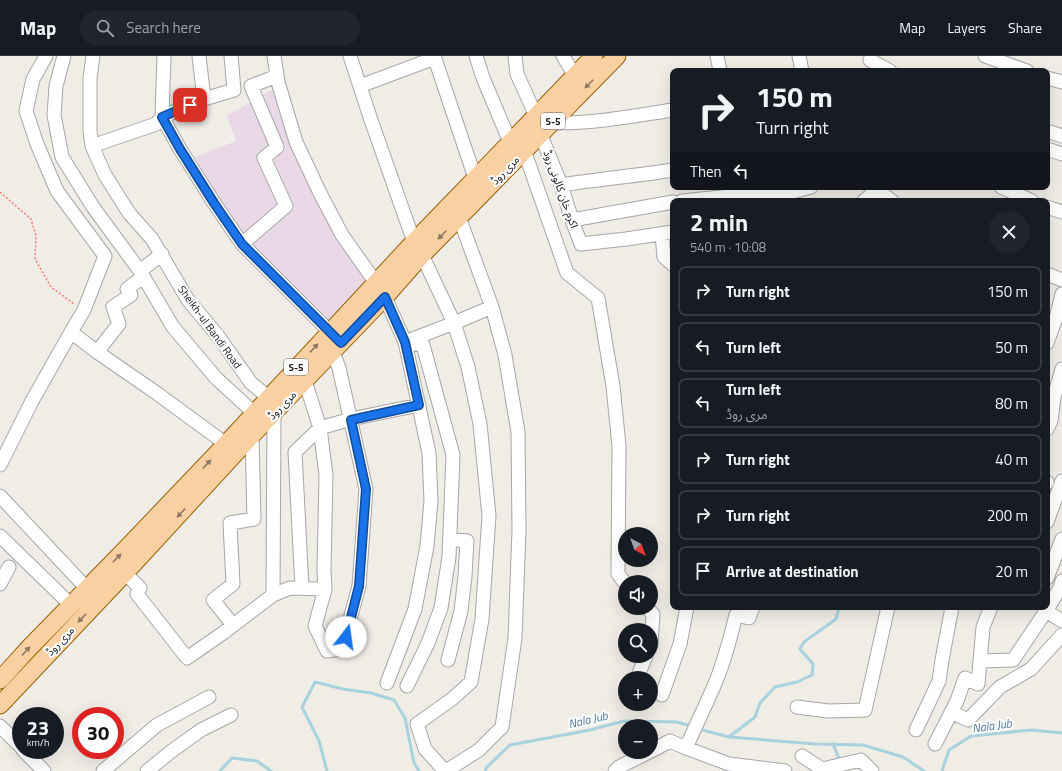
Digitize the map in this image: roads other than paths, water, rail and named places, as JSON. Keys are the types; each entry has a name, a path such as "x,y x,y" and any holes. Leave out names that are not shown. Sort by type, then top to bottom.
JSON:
{"main road":[{"name":"مری روڈ","path":"542,124 575,76 594,56"},
{"name":"مری روڈ","path":"0,680 254,413 271,405 305,381 335,342 418,248 475,178 517,146 617,56"},
{"name":"مری روڈ","path":"418,248 459,217 517,146"},
{"name":"مری روڈ","path":"0,705 99,601 252,435 271,405 335,342"}],"street":[{"path":"0,465 32,401 84,310 104,256 57,191 37,144 26,111 33,79 46,56"},
{"path":"64,56 56,86 54,115 62,157 93,207 142,274 173,327 216,378 254,413"},
{"name":"Sheikh-ul Bandi Road","path":"93,56 90,78 90,131 92,146 105,175 129,214 152,239 162,254 188,300 218,336 251,383 271,405"},
{"path":"164,56 162,117 180,149 242,244 335,342 339,368 366,489 359,586 342,649 327,652 315,626 325,589 326,475 320,428 305,381"},
{"path":"199,56 204,99"},
{"path":"92,146 156,124 162,117 204,99 234,90 231,56"},
{"path":"274,56 277,76 296,142 342,235 381,290 405,342 429,453 431,501 427,546 415,609 388,683"},
{"path":"350,56 418,248 454,323 468,367 480,424 489,516 482,618 471,682 452,699 416,724 425,750 446,771 479,750 502,727 515,638 519,530 518,432 505,355 492,307 459,217"},
{"path":"476,56 483,78 517,146 567,273 598,298 613,386 619,446 619,575"},
{"name":"اکرم خان کالونی روڈ","path":"514,56 517,74 542,124 581,244 667,233"},
{"path":"563,56 575,76"},
{"path":"717,56 719,68"},
{"path":"799,56 801,68"},
{"path":"985,56 1019,68"},
{"path":"360,86 434,57 475,178"},
{"path":"242,244 286,206 264,158 277,147 251,86 277,76"},
{"path":"1050,79 1062,82"},
{"path":"542,124 623,118 670,110"},
{"path":"1050,132 1062,136"},
{"path":"1050,150 1062,154"},
{"path":"561,185 670,170"},
{"path":"712,198 741,195 777,196 800,190"},
{"path":"868,198 877,190"},
{"path":"879,190 888,198"},
{"path":"1008,190 1025,198"},
{"path":"572,220 670,203"},
{"path":"1050,208 1062,212"},
{"path":"667,233 664,257 670,262"},
{"path":"97,352 119,324 113,306 131,295 127,289 162,254"},
{"path":"1050,275 1062,280"},
{"path":"1050,327 1052,317 1062,294"},
{"path":"405,342 492,307"},
{"path":"71,332 226,444"},
{"path":"405,342 423,345 453,455 449,557 440,608 428,643 407,686"},
{"path":"1050,423 1054,397 1062,369"},
{"path":"271,405 273,595"},
{"path":"302,588 295,452 320,428 419,405"},
{"path":"233,626 213,600 233,584 230,523 254,519 252,435"},
{"path":"1050,514 1062,481"},
{"path":"0,496 99,601"},
{"path":"0,536 71,605"},
{"path":"448,660 461,611 467,541 450,539"},
{"path":"1050,570 1062,540"},
{"path":"0,584 9,567"},
{"path":"125,573 140,588 138,594 187,658 233,626 273,595 290,588 325,589"},
{"path":"1050,582 1061,585 1050,603"},
{"path":"662,695 680,644 687,610"},
{"path":"686,748 714,686 729,645 736,615 749,618 752,610"},
{"path":"797,707 828,711 865,710 887,610"},
{"path":"916,730 939,681 951,610"},
{"path":"935,744 957,701 965,678 978,684 983,627 990,610"},
{"path":"981,661 1013,660 1046,610 1062,621"},
{"path":"951,712 968,720 1000,687 1031,669 1062,635"},
{"path":"103,771 157,725 210,697"},
{"path":"147,771 201,730 231,715"},
{"path":"0,726 12,739"},
{"path":"658,748 670,741 729,764 785,771"},
{"path":"802,756 822,769 861,760 872,771"},
{"path":"33,759 44,771"},
{"path":"615,771 619,767 636,759"}],"waterway":[{"name":"Nala Jub","path":"729,737 755,717 760,703 775,687 797,682 812,675 813,664 800,649 804,642 836,619 838,610"},
{"name":"Nala Jub","path":"327,771 319,741 302,707 315,682 343,689 371,693 394,700 405,718 414,763 419,771"},
{"name":"Nala Jub","path":"485,771 486,768 510,745 590,730 624,721 676,722 692,726"},
{"name":"Nala Jub","path":"699,729 729,737 815,744 863,745 903,757 924,771"},
{"name":"Nala Jub","path":"942,771 949,750 971,736 1032,730 1062,733"},
{"path":"833,744 840,761"},
{"name":"Nala Jub","path":"220,771 232,758 257,761 271,771"}]}
